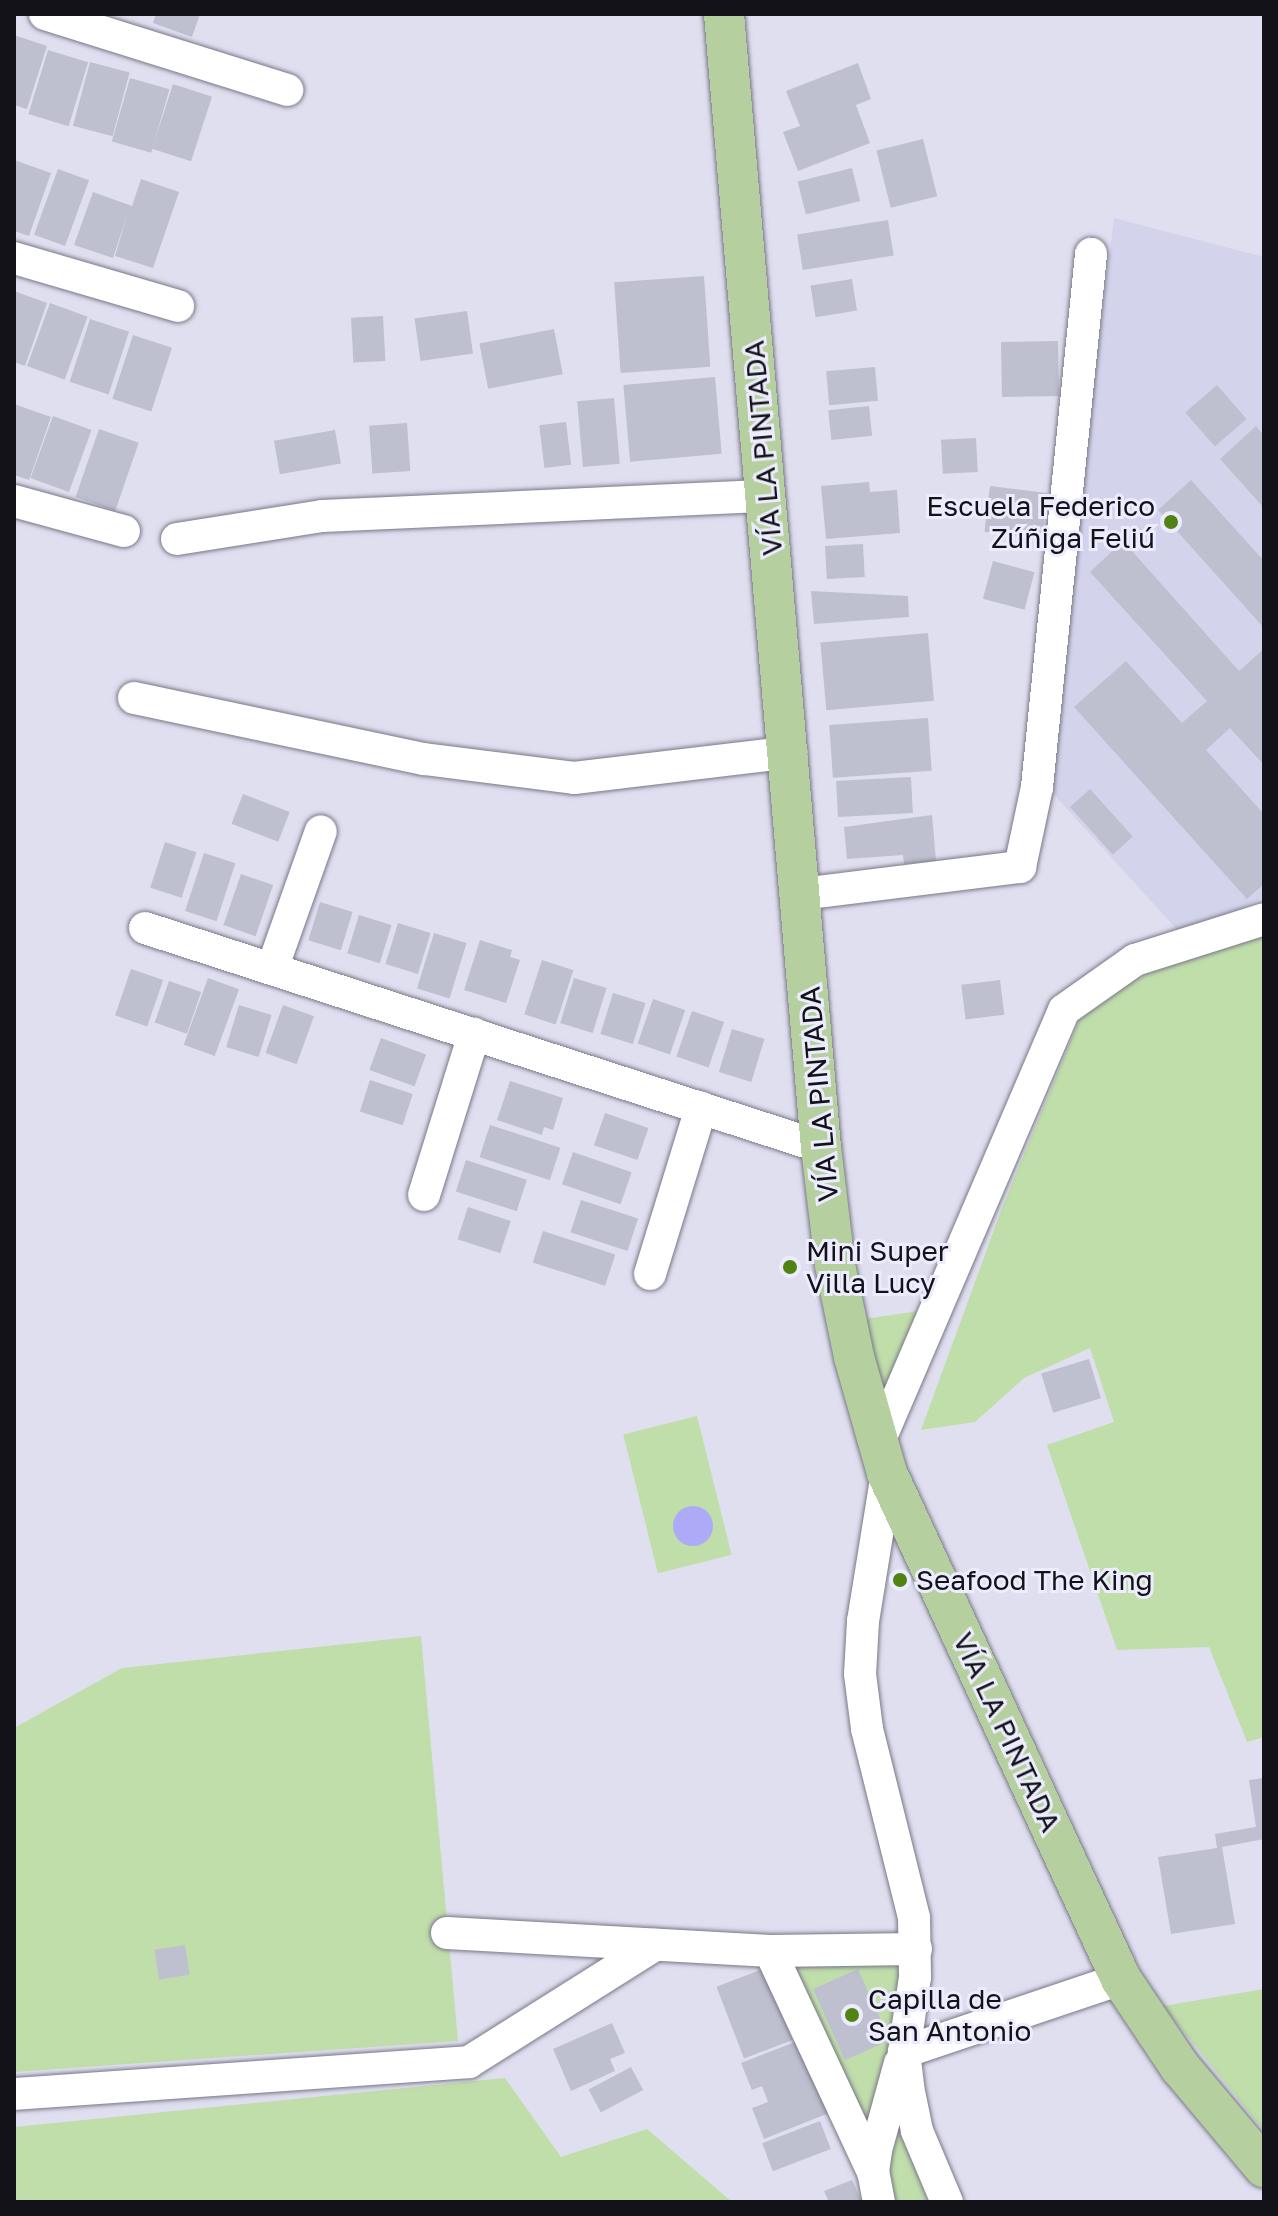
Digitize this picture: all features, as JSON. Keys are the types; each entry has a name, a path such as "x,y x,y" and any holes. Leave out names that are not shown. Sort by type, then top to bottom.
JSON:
{"main road":[{"name":"VÍA LA PINTADA","path":"724,14 791,752 821,1147 835,1265 882,1459 1121,1979 1180,2067 1264,2167"}],"street":[{"path":"45,14 287,90"},
{"path":"802,894 1020,867 1037,787 1091,254"},
{"path":"14,258 178,306"},
{"path":"177,539 322,516 767,496"},
{"path":"14,501 124,531"},
{"path":"134,698 424,759 574,778 791,752"},
{"path":"272,969 321,831"},
{"path":"876,2187 904,2052 916,1949 908,1884 867,1729 860,1674 863,1621 882,1459 1064,1010 1135,960 1264,919"},
{"path":"145,928 821,1147"},
{"path":"424,1195 474,1034"},
{"path":"650,1274 701,1108"},
{"path":"447,1933 770,1951 916,1949"},
{"path":"14,2094 469,2062 655,1945"},
{"path":"770,1951 876,2187"},
{"path":"904,2052 1121,1979"},
{"path":"904,2052 917,2131 947,2202"}],"shaded area":[{"name":"Escuela Federico Zúñiga Feliú","path":"1114,218 1264,257 1264,897 1182,935 1046,786"},
{"path":"693,1506 707,1512 713,1526 707,1540 693,1546 679,1540 673,1526 679,1512"}],"green space":[{"path":"1264,935 1264,1737 1247,1742 1209,1647 1117,1650 1047,1445 1114,1422 1090,1348 1024,1378 975,1422 921,1430 1002,1208 1085,1006 1161,967"},
{"path":"918,1311 878,1404 858,1320"},
{"path":"697,1416 732,1555 658,1573 623,1434"},
{"path":"421,1636 458,2041 14,2072 14,1728 122,1668"},
{"path":"788,1954 905,1956 898,2049 870,2144"},
{"path":"1264,1989 1264,2131 1163,2006"},
{"path":"505,2078 561,2157 647,2129 732,2202 14,2202 14,2127"},
{"path":"901,2134 928,2202 892,2202 884,2146"}],"building":[{"path":"156,14 200,14 192,37 153,23"},
{"path":"14,35 47,46 27,109 14,105"},
{"path":"48,50 88,62 69,126 28,114"},
{"path":"90,62 130,73 113,136 73,126"},
{"path":"858,63 871,99 856,105 870,143 798,171 783,132 800,126 786,91"},
{"path":"130,78 169,89 151,153 112,141"},
{"path":"173,84 212,97 191,161 152,149"},
{"path":"923,139 937,196 891,208 876,151"},
{"path":"14,160 51,173 29,236 14,231"},
{"path":"852,168 860,201 806,215 798,182"},
{"path":"58,169 89,180 65,246 34,235"},
{"path":"141,179 179,192 153,268 115,256 128,212 113,258 74,245 93,192 132,206"},
{"path":"888,220 894,256 803,270 797,234"},
{"path":"704,276 710,367 621,373 614,282"},
{"path":"852,279 857,311 816,317 811,286"},
{"path":"14,291 47,303 25,366 14,362"},
{"path":"50,303 88,317 65,380 27,366"},
{"path":"467,311 473,354 421,361 415,318"},
{"path":"383,316 385,361 353,363 351,318"},
{"path":"90,319 129,332 109,394 70,382"},
{"path":"554,329 563,374 488,389 479,344"},
{"path":"133,335 172,348 151,411 112,399"},
{"path":"1058,341 1059,396 1002,397 1001,342"},
{"path":"875,367 878,401 829,405 826,371"},
{"path":"715,377 722,454 630,462 623,385"},
{"path":"1217,385 1247,419 1215,447 1185,413"},
{"path":"614,398 620,464 583,467 577,401"},
{"path":"14,404 51,417 29,480 14,475"},
{"path":"869,406 872,436 831,440 828,410"},
{"path":"53,416 92,430 69,492 30,478"},
{"path":"566,422 571,465 544,468 539,425"},
{"path":"407,423 410,471 372,474 369,426"},
{"path":"1256,426 1264,436 1264,508 1220,459"},
{"path":"99,429 139,443 115,511 76,497"},
{"path":"335,430 341,463 280,474 274,441"},
{"path":"976,438 978,472 943,474 941,440"},
{"path":"1191,480 1264,561 1264,628 1158,510"},
{"path":"869,482 870,492 897,490 900,533 826,539 821,486"},
{"path":"990,486 1048,493 1042,539 984,532"},
{"path":"1123,541 1239,671 1264,649 1264,765 1230,728 1206,750 1264,814 1264,884 1247,899 1074,707 1126,661 1182,723 1207,701 1090,572"},
{"path":"863,544 865,577 827,579 825,546"},
{"path":"993,561 1035,572 1024,610 983,599"},
{"path":"811,591 908,596 909,617 814,624"},
{"path":"928,633 934,701 826,710 820,642"},
{"path":"928,718 932,771 833,778 829,725"},
{"path":"911,777 913,813 838,817 836,781"},
{"path":"1090,789 1133,837 1113,855 1070,807"},
{"path":"243,794 290,812 278,842 232,824"},
{"path":"932,815 936,861 904,864 903,855 847,859 844,827"},
{"path":"165,842 196,852 182,898 150,888"},
{"path":"204,853 235,863 217,921 185,911"},
{"path":"241,874 273,885 256,936 223,925"},
{"path":"320,902 353,912 341,950 308,940"},
{"path":"359,915 392,925 380,963 347,953"},
{"path":"398,923 431,933 418,974 385,964"},
{"path":"434,933 467,943 450,998 417,988"},
{"path":"480,940 512,950 510,957 520,960 506,1003 464,990"},
{"path":"542,960 573,970 556,1024 524,1014"},
{"path":"131,969 163,980 147,1026 115,1015"},
{"path":"208,978 239,989 215,1056 184,1045"},
{"path":"574,978 607,988 593,1033 560,1023"},
{"path":"1000,980 1004,1015 966,1019 961,985"},
{"path":"169,981 201,992 187,1034 155,1023"},
{"path":"613,993 646,1003 633,1044 600,1034"},
{"path":"653,999 685,1010 670,1055 638,1043"},
{"path":"239,1005 272,1015 259,1057 226,1047"},
{"path":"283,1005 314,1016 297,1064 266,1053"},
{"path":"692,1011 724,1022 709,1067 676,1056"},
{"path":"732,1029 765,1039 751,1082 719,1072"},
{"path":"381,1038 426,1054 414,1086 369,1070"},
{"path":"370,1080 413,1094 403,1125 360,1111"},
{"path":"510,1081 563,1098 553,1130 544,1127 542,1135 497,1120"},
{"path":"605,1113 648,1128 637,1160 594,1145"},
{"path":"490,1125 560,1148 550,1180 479,1157"},
{"path":"573,1152 632,1172 621,1204 562,1184"},
{"path":"466,1160 527,1180 517,1211 456,1191"},
{"path":"581,1200 638,1219 628,1251 570,1232"},
{"path":"468,1207 511,1221 500,1253 457,1239"},
{"path":"543,1231 615,1254 605,1286 533,1262"},
{"path":"1089,1359 1101,1398 1053,1413 1041,1374"},
{"path":"1264,1778 1264,1839 1222,1847 1235,1924 1171,1934 1158,1857 1217,1848 1215,1834 1256,1827 1249,1780"},
{"path":"185,1945 190,1975 159,1979 154,1950"},
{"path":"765,1968 793,2040 744,2059 716,1987"},
{"name":"Capilla de San Antonio","path":"858,1969 890,2040 845,2060 813,1989"},
{"path":"612,2023 625,2053 610,2059 615,2071 571,2091 553,2049"},
{"path":"795,2042 829,2113 764,2139 752,2108 768,2102 762,2086 752,2090 741,2063"},
{"path":"631,2067 643,2090 601,2112 589,2090"},
{"path":"820,2121 831,2149 773,2171 762,2143"},
{"path":"852,2180 862,2202 829,2202 824,2191"}],"place":[{"name":"Escuela Federico Zúñiga Feliú","path":"1171,522"},
{"name":"Mini Super Villa Lucy","path":"790,1267"},
{"name":"Seafood The King","path":"900,1580"},
{"name":"Capilla de San Antonio","path":"852,2015"}]}
